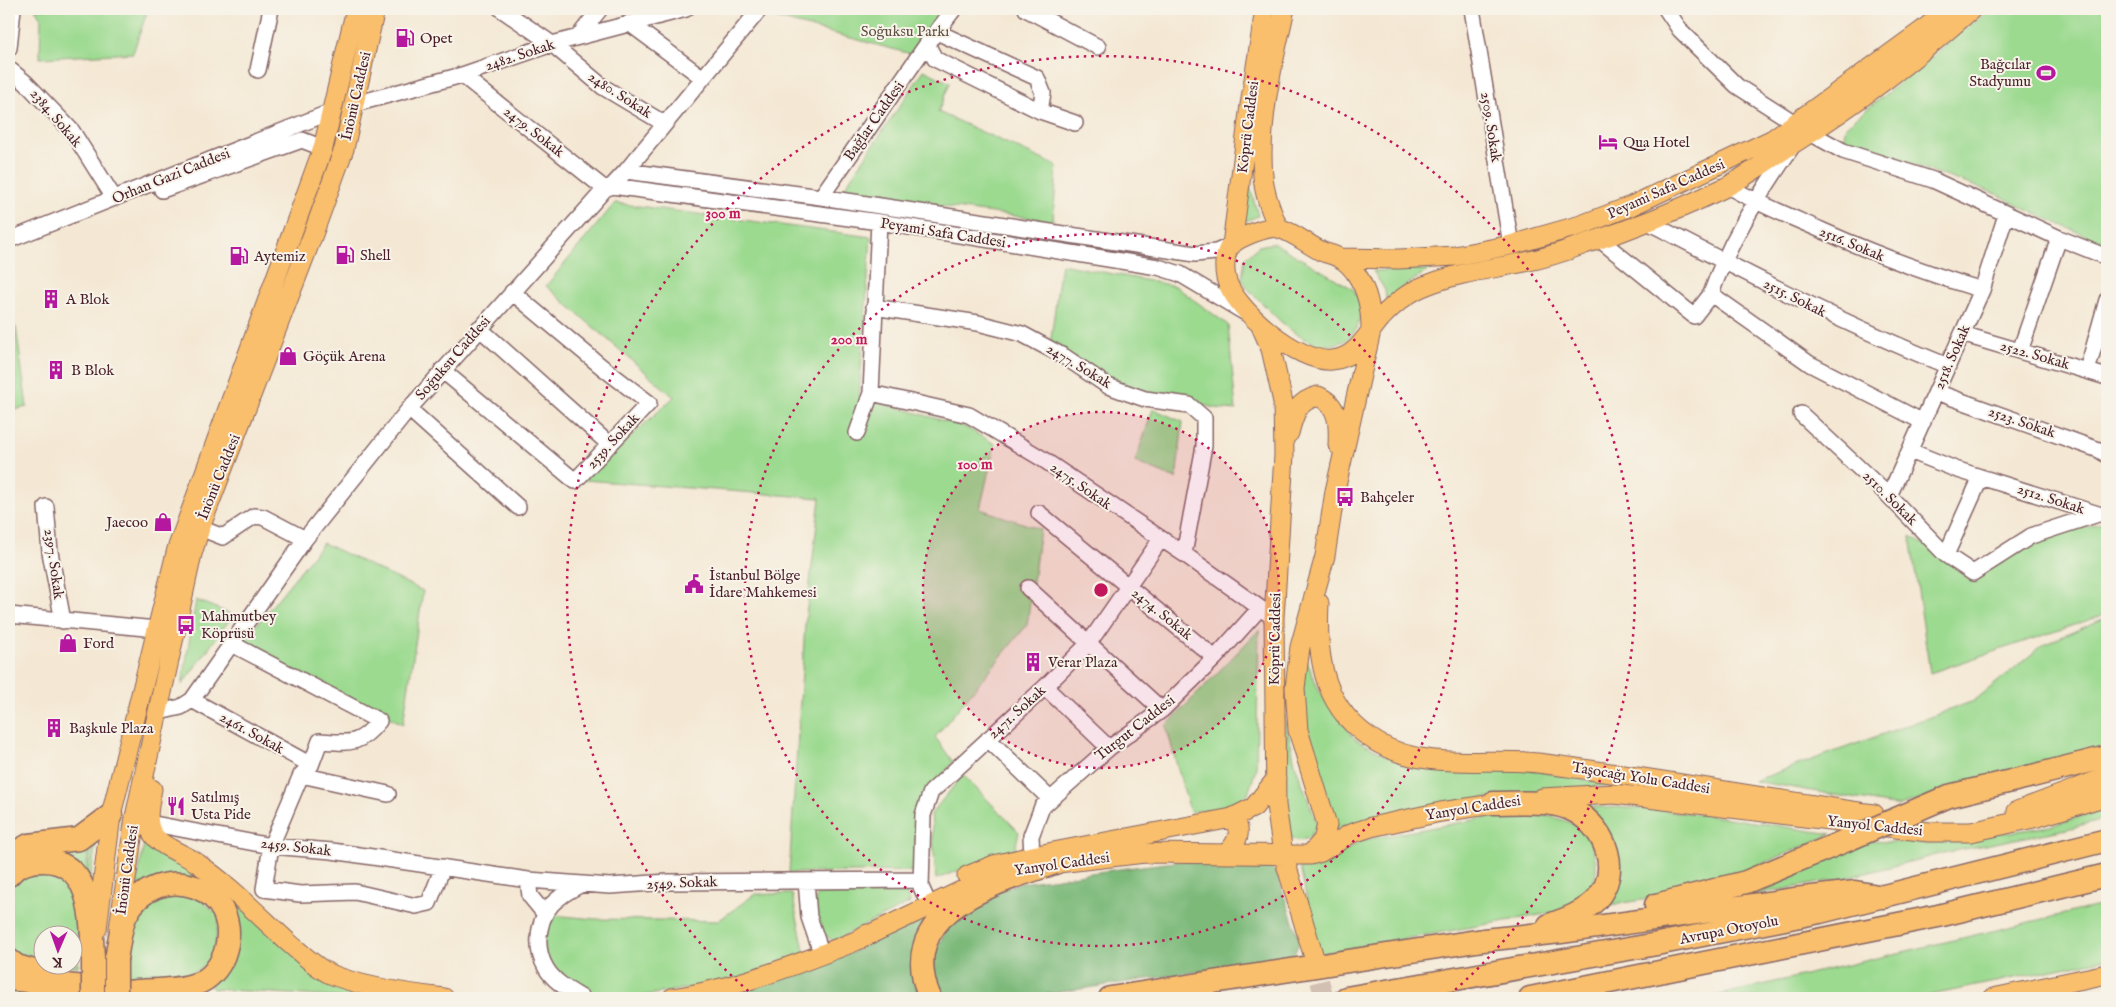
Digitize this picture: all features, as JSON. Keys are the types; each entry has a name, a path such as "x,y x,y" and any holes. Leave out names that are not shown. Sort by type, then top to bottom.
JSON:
{"highway":[{"path":"1484,940 1671,902 1746,882 1949,796 2107,757"},
{"path":"1493,803 1563,806 1591,822 1604,842 1609,868 1602,892 1576,914 1546,926"},
{"path":"9,856 29,845 79,840 111,815"},
{"name":"Avrupa Otoyolu","path":"1346,998 1657,944 1884,897 2107,840"},
{"path":"9,875 21,866 33,862 46,861 70,871 80,880 89,901 93,958 88,992"},
{"path":"930,998 924,977 924,950 935,924 948,911 981,890 1055,862"},
{"name":"Avrupa Otoyolu","path":"1530,998 1901,924 2107,875"},
{"path":"181,883 202,889 216,900 225,915 229,931 226,950 216,970 197,984 182,988 122,995 116,959 128,912 138,900 160,886 181,883"},
{"path":"1110,998 1484,940 1561,932 1795,899 1855,892 1884,897"},
{"path":"9,960 17,966 88,992"},
{"path":"9,979 88,992 196,998"}],"main road":[{"name":"İnönü Caddesi","path":"93,958 111,815 150,664 156,628 176,549 323,148 356,9"},
{"name":"İnönü Caddesi","path":"116,959 128,855 184,586 200,528 344,149 375,9"},
{"name":"Köprü Caddesi","path":"1232,245 1250,105 1265,9"},
{"name":"Köprü Caddesi","path":"1278,227 1268,204 1262,177 1262,156 1271,72 1285,9"},
{"name":"Peyami Safa Caddesi","path":"1341,258 1399,259 1455,256 1511,245 1581,225 1631,206 1718,167 1773,139 1923,30 1948,9"},
{"path":"1371,331 1368,298 1353,270 1341,258 1320,251 1278,227 1260,230 1232,245 1227,254 1225,265 1231,292 1259,323 1296,352 1313,359 1331,360 1354,352 1395,305 1424,286 1466,272 1529,262 1599,239 1728,186 1794,143 1812,134 1908,63 1972,9"},
{"name":"Köprü Caddesi","path":"1259,323 1271,349 1278,373 1283,402 1284,455 1267,613 1278,828 1283,854 1313,954"},
{"name":"Köprü Caddesi","path":"1310,855 1323,840 1327,825 1300,737 1295,688 1300,647 1325,556 1335,491 1371,331"},
{"path":"1284,455 1296,408 1302,401 1311,397 1318,396 1326,399 1336,413 1339,423 1335,491"},
{"name":"Taşocağı Yolu Caddesi","path":"1325,556 1318,632 1325,680 1337,705 1355,727 1379,744 1412,756 1439,761 1493,760 1574,767 1923,822 1976,821 2014,813 2107,777"},
{"path":"152,739 154,766 149,822 155,838 196,862 222,882 264,921 313,963 328,973 394,990 444,998"},
{"path":"672,998 696,995 822,955 856,941 957,880 994,864 1232,818 1254,807 1276,779"},
{"name":"Yanyol Caddesi","path":"856,941 969,885 998,874 1055,862 1144,853 1310,855 1321,852 1350,834 1371,827 1493,803 1614,794 1929,832 1971,832 2038,817 2107,796"},
{"path":"1227,854 1237,842 1238,830 1232,818"},
{"path":"2002,997 2107,974"}],"street":[{"path":"9,48 13,9"},
{"path":"258,70 271,9"},
{"name":"2480. Sokak","path":"501,9 518,14 603,88 666,124"},
{"path":"578,37 600,9"},
{"name":"2482. Sokak","path":"355,104 462,75 552,44 686,9"},
{"name":"Soğuksu Caddesi","path":"192,700 306,539 409,409 512,292 626,171 760,9"},
{"name":"Bağlar Caddesi","path":"821,197 927,44 954,9"},
{"path":"1026,9 1098,47"},
{"name":"2509. Sokak","path":"1472,9 1511,245"},
{"path":"1666,9 1680,30 1737,86 1812,134 1843,151 1933,180 2059,238 2107,257"},
{"path":"629,23 703,78"},
{"path":"937,32 1037,78 1043,93 1040,111"},
{"path":"927,44 935,59 1040,111 1075,123"},
{"name":"2384. Sokak","path":"9,69 26,83 72,131 114,198"},
{"name":"2479. Sokak","path":"462,75 609,187"},
{"name":"Orhan Gazi Caddesi","path":"9,240 333,111"},
{"name":"Orhan Gazi Caddesi","path":"9,249 91,215 292,143 302,140 323,148"},
{"path":"1599,239 1694,316 1711,294 1722,260 1740,226 1794,143"},
{"name":"Peyami Safa Caddesi","path":"626,171 821,197 1195,254 1216,252 1232,245"},
{"name":"2516. Sokak","path":"1728,186 1755,202 1865,251 1917,271 1982,290"},
{"name":"Peyami Safa Caddesi","path":"609,187 879,222 1158,267 1180,274 1259,323"},
{"name":"2518. Sokak","path":"1889,496 1982,290 2006,214"},
{"name":"2515. Sokak","path":"1646,221 1801,302 1870,334 1948,366"},
{"path":"857,433 871,393 879,222"},
{"path":"2020,351 2059,238"},
{"name":"2539. Sokak","path":"442,370 575,481 648,403 602,368 512,292"},
{"path":"1711,294 1810,364 1923,422"},
{"path":"2086,371 2107,300"},
{"name":"2477. Sokak","path":"874,307 978,323 1022,334 1064,357 1108,386 1145,399 1189,405 1204,418 1204,446 1184,554"},
{"path":"480,328 610,445"},
{"name":"2522. Sokak","path":"1962,334 2107,377"},
{"name":"2523. Sokak","path":"1936,392 2099,450 2107,455"},
{"name":"2475. Sokak","path":"871,393 969,415 1041,458 1184,554 1267,613"},
{"path":"409,409 518,507"},
{"name":"2510. Sokak","path":"1801,414 1889,496 1946,555 1973,573 1981,567"},
{"name":"2512. Sokak","path":"1910,452 1980,477 2102,516"},
{"path":"1946,555 1980,477"},
{"name":"2397. Sokak","path":"46,506 50,552 62,620"},
{"name":"2474. Sokak","path":"1039,513 1215,658"},
{"path":"200,528 222,537 254,516 264,517 306,539"},
{"name":"2512. Sokak","path":"1981,567 2031,536 2102,516"},
{"name":"2471. Sokak","path":"926,898 921,887 921,880 926,802 940,782 1045,688 1089,643 1161,539"},
{"path":"1028,588 1162,710"},
{"name":"Turgut Caddesi","path":"1032,856 1031,836 1033,826 1042,807 1109,748 1162,710 1215,658 1267,613"},
{"path":"9,615 156,628"},
{"path":"232,644 378,721 367,736 353,743 320,741 271,846 264,889 300,894 355,892 416,906 429,903 443,867"},
{"path":"1045,688 1109,748"},
{"path":"159,712 170,710 192,700"},
{"name":"2461. Sokak","path":"192,700 306,770 388,794"},
{"path":"988,739 1050,799"},
{"name":"2459. Sokak","path":"149,822 271,846 443,867"},
{"name":"2549. Sokak","path":"443,867 528,880 610,886 668,882 921,880"},
{"path":"528,880 530,896 544,913"},
{"path":"806,882 809,916 822,955"},
{"path":"582,884 558,898 544,913 540,926 540,954 546,968 556,980 582,998"}],"green space":[{"path":"35,9 148,9 133,53 40,58 41,18"},
{"name":"Soğuksu Parkı","path":"784,9 947,9 915,55 775,18"},
{"name":"Bağcılar Stadyumu","path":"1991,9 2107,9 2107,245 2025,209 1997,194 1843,141 1846,126"},
{"path":"924,70 950,83 938,112 1057,166 1053,221 841,193"},
{"path":"1249,183 1258,216 1243,222"},
{"path":"615,203 871,237 859,396 965,427 995,444 980,509 1040,529 1027,625 935,737 953,762 918,805 913,871 789,873 805,625 820,498 584,480 674,397 546,286"},
{"path":"1274,243 1353,289 1358,299 1360,313 1358,324 1352,335 1342,342 1335,344 1322,345 1310,342 1287,327 1248,289 1242,279 1245,258 1259,246"},
{"path":"1061,264 1175,286 1228,325 1236,410 1215,408 1113,383 1050,346"},
{"path":"1430,269 1386,299 1385,290 1373,271"},
{"path":"9,324 10,327 16,327 27,407 14,410"},
{"path":"1153,409 1183,422 1176,479 1135,462"},
{"path":"2102,523 2107,525 2107,614 1930,673 1910,536 1964,569 2025,543"},
{"path":"323,543 423,591 403,724 241,644"},
{"path":"196,600 233,615 182,685"},
{"path":"2107,617 2107,746 1899,806 1754,781 1974,701 2043,645"},
{"path":"1259,630 1256,769 1248,794 1232,807 1190,812 1166,726"},
{"path":"1306,659 1319,691 1355,739 1397,761 1451,772 1514,767 1613,785 1517,793 1424,808 1336,828 1319,779 1301,702"},
{"path":"1285,716 1295,764 1317,824 1310,837 1300,841 1291,838 1287,827"},
{"path":"963,775 1019,832 1015,849 936,879 931,814"},
{"path":"1586,807 1617,807 1679,812 1832,834 1724,880 1655,898 1603,906 1611,894"},
{"path":"2107,808 2107,818 2067,829 1944,853 1846,878 1742,897 1869,841 1931,844 2050,826"},
{"path":"1507,814 1553,817 1566,821 1578,828 1587,837 1594,851 1596,872 1589,895 1568,910 1319,954 1300,868 1326,862 1363,840"},
{"path":"145,837 202,873 283,945 395,998 348,998 213,989 210,986 229,963 212,888 135,895"},
{"path":"96,841 90,882 86,877 92,844"},
{"path":"88,843 87,870 84,875 50,848"},
{"path":"1183,861 1265,864 1276,872 1300,942 1291,958 1019,998 941,998 935,978 935,959 940,942 950,926 979,901 996,892 1025,882"},
{"path":"61,870 78,893 78,924 32,924 32,961 25,960 9,950 9,881 17,871"},
{"path":"193,892 219,916 213,961 181,977 163,979 129,977 130,944 135,912 161,893"},
{"path":"906,892 910,903 833,941 817,929 811,911 818,894"},
{"path":"755,894 792,894 805,954 736,980 631,998 595,998 567,989 549,968 543,944 551,915 596,919 718,921"},
{"path":"2107,904 2107,959 1917,998 1707,998"},
{"path":"933,911 917,961 915,984 921,998 722,998 851,953"},
{"path":"9,990 86,998 9,998"}],"tunnel":[{"path":"1313,954 1324,998"}],"place":[{"name":"Opet","path":"405,38"},
{"name":"Bağcılar Stadyumu","path":"2046,73"},
{"name":"Qua Hotel","path":"1608,142"},
{"name":"Shell","path":"345,255"},
{"name":"Aytemiz","path":"239,256"},
{"name":"A Blok","path":"51,299"},
{"name":"Göçük Arena","path":"288,356"},
{"name":"B Blok","path":"56,370"},
{"name":"Bahçeler","path":"1345,497"},
{"name":"Jaecoo","path":"163,522"},
{"name":"İstanbul Bölge İdare Mahkemesi","path":"694,584"},
{"name":"Mahmutbey Köprüsü","path":"186,625"},
{"name":"Ford","path":"68,643"},
{"name":"Verar Plaza","path":"1033,662"},
{"name":"Başkule Plaza","path":"54,728"},
{"name":"Satılmış Usta Pide","path":"176,806"}]}
